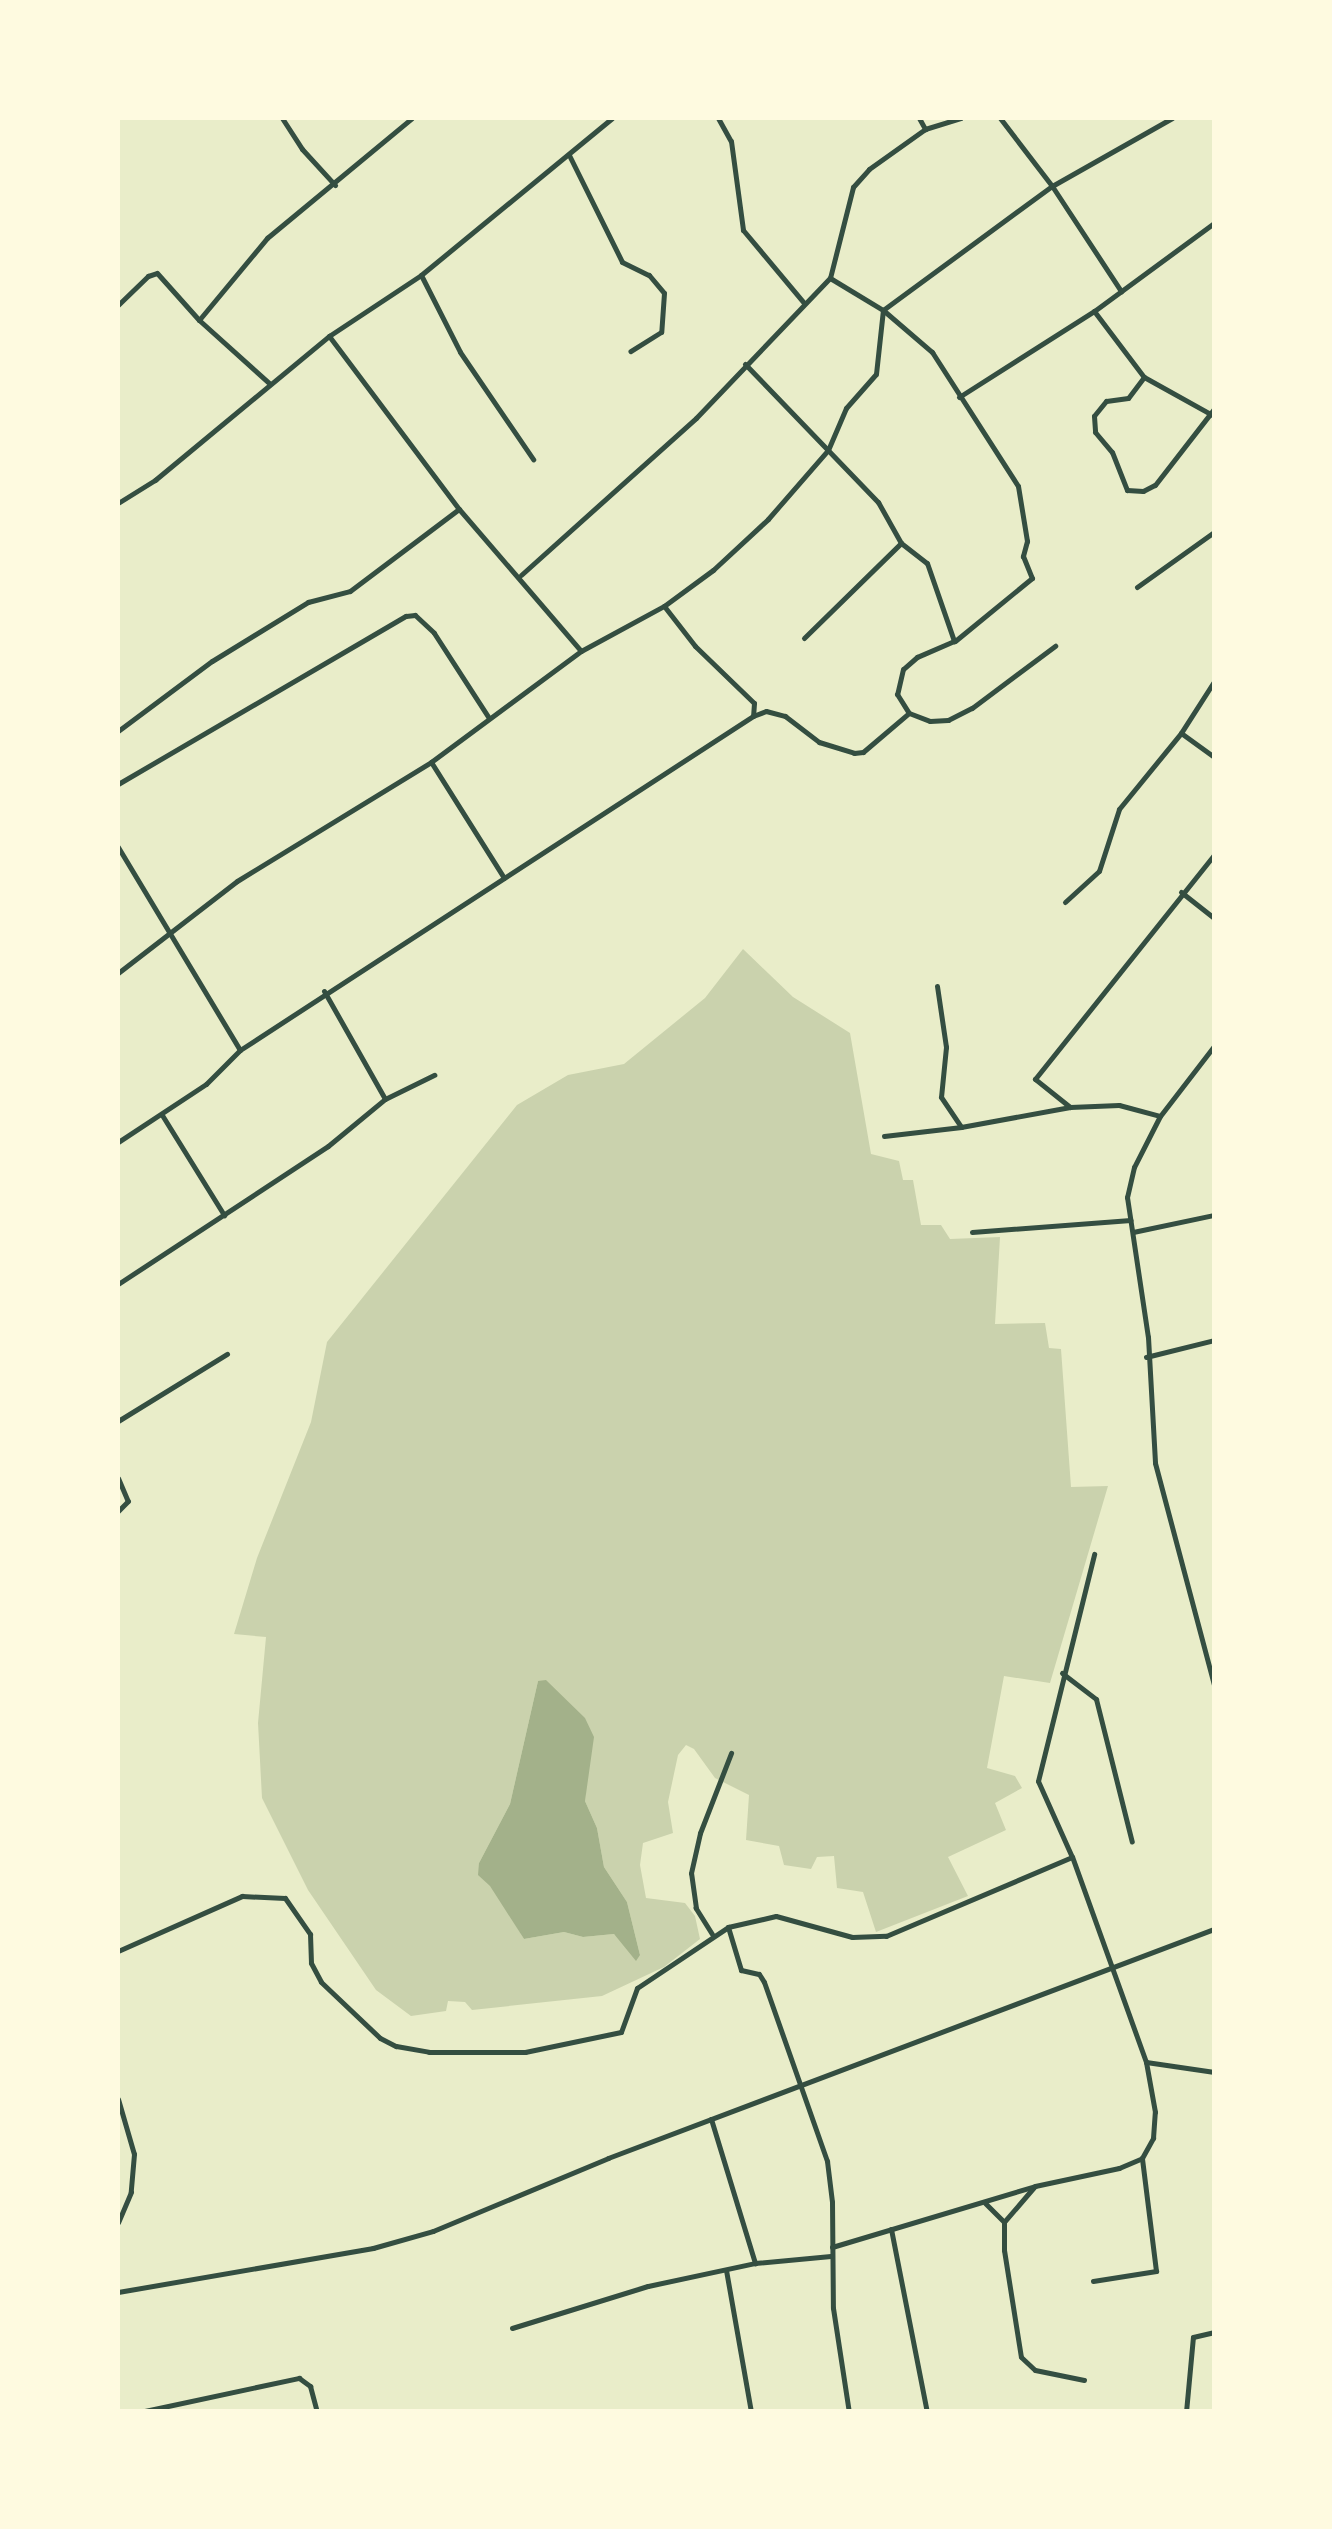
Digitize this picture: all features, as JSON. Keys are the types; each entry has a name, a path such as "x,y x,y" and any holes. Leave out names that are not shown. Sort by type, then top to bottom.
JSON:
{"street":[{"path":"282,118 302,149 335,184"},
{"path":"199,320 267,238 412,118"},
{"path":"118,503 155,480 329,336 421,275 612,118"},
{"path":"718,118 731,141 743,230 805,304"},
{"path":"919,118 925,129"},
{"path":"520,575 696,418 830,278 853,186 925,129 960,118"},
{"path":"1000,118 1052,186 1121,292"},
{"path":"118,973 170,929 319,827 431,762 581,651 664,606 739,547 828,450 846,408 876,374 883,310 1052,186 1172,118"},
{"path":"569,155 622,262 649,274 664,293 660,332 630,351"},
{"path":"959,396 1094,311 1214,223"},
{"path":"118,305 157,273 199,320 269,384"},
{"path":"421,275 460,352 532,458"},
{"path":"830,278 883,310 932,352 1018,486 1027,541 1023,556 1032,578 954,642 917,657 903,669 897,694 909,713 930,721 948,720 972,708 1055,646"},
{"path":"1094,311 1144,376 1213,413 1154,485 1143,491 1128,490 1112,452 1095,432 1094,416 1106,401 1128,398 1144,376"},
{"path":"329,336 459,509 520,575 581,651"},
{"path":"745,364 878,502 901,543 927,563 954,642"},
{"path":"118,731 212,662 308,602 350,592 459,509"},
{"path":"1137,587 1214,532"},
{"path":"804,638 901,543"},
{"path":"664,606 696,646 754,703 766,712 798,721 819,742 854,754 863,752 909,713"},
{"path":"118,784 406,616 415,615 434,633 489,718"},
{"path":"1065,902 1099,871 1119,809 1182,733 1213,683"},
{"path":"753,716 754,703"},
{"path":"118,1142 206,1084 240,1050 324,992 753,716 766,712"},
{"path":"1182,733 1214,758"},
{"path":"431,762 505,878"},
{"path":"118,847 240,1050"},
{"path":"1070,1107 1036,1084 1035,1078 1214,855"},
{"path":"1181,892 1214,918"},
{"path":"937,986 946,1047 942,1097 961,1128"},
{"path":"324,992 385,1099"},
{"path":"1214,1046 1160,1116 1129,1180 1148,1337 1146,1357 1155,1463 1214,1684"},
{"path":"118,1284 328,1146 385,1099 434,1075"},
{"path":"884,1136 961,1128 1070,1107 1120,1105 1160,1116"},
{"path":"162,1115 224,1215"},
{"path":"1134,1232 1214,1216"},
{"path":"972,1232 1131,1220"},
{"path":"1146,1357 1214,1340"},
{"path":"118,1421 226,1354"},
{"path":"118,1478 128,1501 118,1512"},
{"path":"1094,1554 1038,1781 1072,1858 1146,2062 1155,2112 1153,2138 1142,2158 1156,2271 1094,2282"},
{"path":"1062,1673 1096,1699 1132,1842"},
{"path":"712,1934 696,1908 692,1873 700,1833 731,1753"},
{"path":"118,1952 242,1896 285,1898 310,1934 312,1964 321,1982 363,2026 396,2046 486,2054 525,2052 621,2032 637,1988 678,1963 712,1934 728,1927 776,1916 852,1937 886,1936 1072,1858"},
{"path":"728,1927 741,1970 759,1974 764,1982 827,2161 832,2308 850,2412"},
{"path":"118,2292 373,2248 433,2231 711,2119 1114,1970 1214,1929"},
{"path":"1146,2062 1214,2072"},
{"path":"118,2099 134,2154 131,2192 118,2222"},
{"path":"711,2119 754,2263"},
{"path":"832,2247 1142,2158"},
{"path":"1035,2186 1004,2222 1004,2250 1021,2357 1035,2370 1084,2380"},
{"path":"984,2202 1004,2222"},
{"path":"891,2230 926,2412"},
{"path":"512,2328 648,2286 754,2263 831,2256"},
{"path":"726,2270 750,2412"},
{"path":"1186,2412 1193,2336 1214,2332"},
{"path":"140,2412 299,2378 310,2386 317,2412"}],"shaded area":[{"path":"743,949 793,997 850,1033 871,1154 899,1161 903,1180 913,1180 921,1225 941,1225 950,1239 1000,1237 995,1324 1045,1323 1049,1348 1061,1349 1071,1487 1108,1486 1050,1683 1004,1676 987,1768 1015,1776 1022,1788 995,1803 1006,1830 948,1857 968,1896 876,1932 863,1892 837,1888 834,1856 817,1857 811,1869 784,1865 779,1846 746,1840 749,1795 715,1778 694,1749 686,1745 678,1755 668,1802 673,1833 643,1843 640,1865 646,1898 685,1903 695,1916 700,1939 664,1967 602,1996 472,2010 465,2002 448,2001 446,2011 411,2016 376,1990 308,1890 262,1798 258,1723 266,1637 234,1634 257,1558 311,1422 327,1342 517,1105 568,1075 624,1064 705,998","holes":["538,1681 586,1779 585,1801 597,1828 604,1867 627,1902 640,1955 614,1934 583,1937 564,1932 524,1939 479,1863 510,1804"]},
{"path":"546,1680 585,1718 594,1737 585,1801 597,1828 604,1867 627,1902 640,1955 636,1961 614,1934 583,1937 564,1932 524,1939 490,1886 478,1875 479,1863 510,1804 538,1681"}]}
